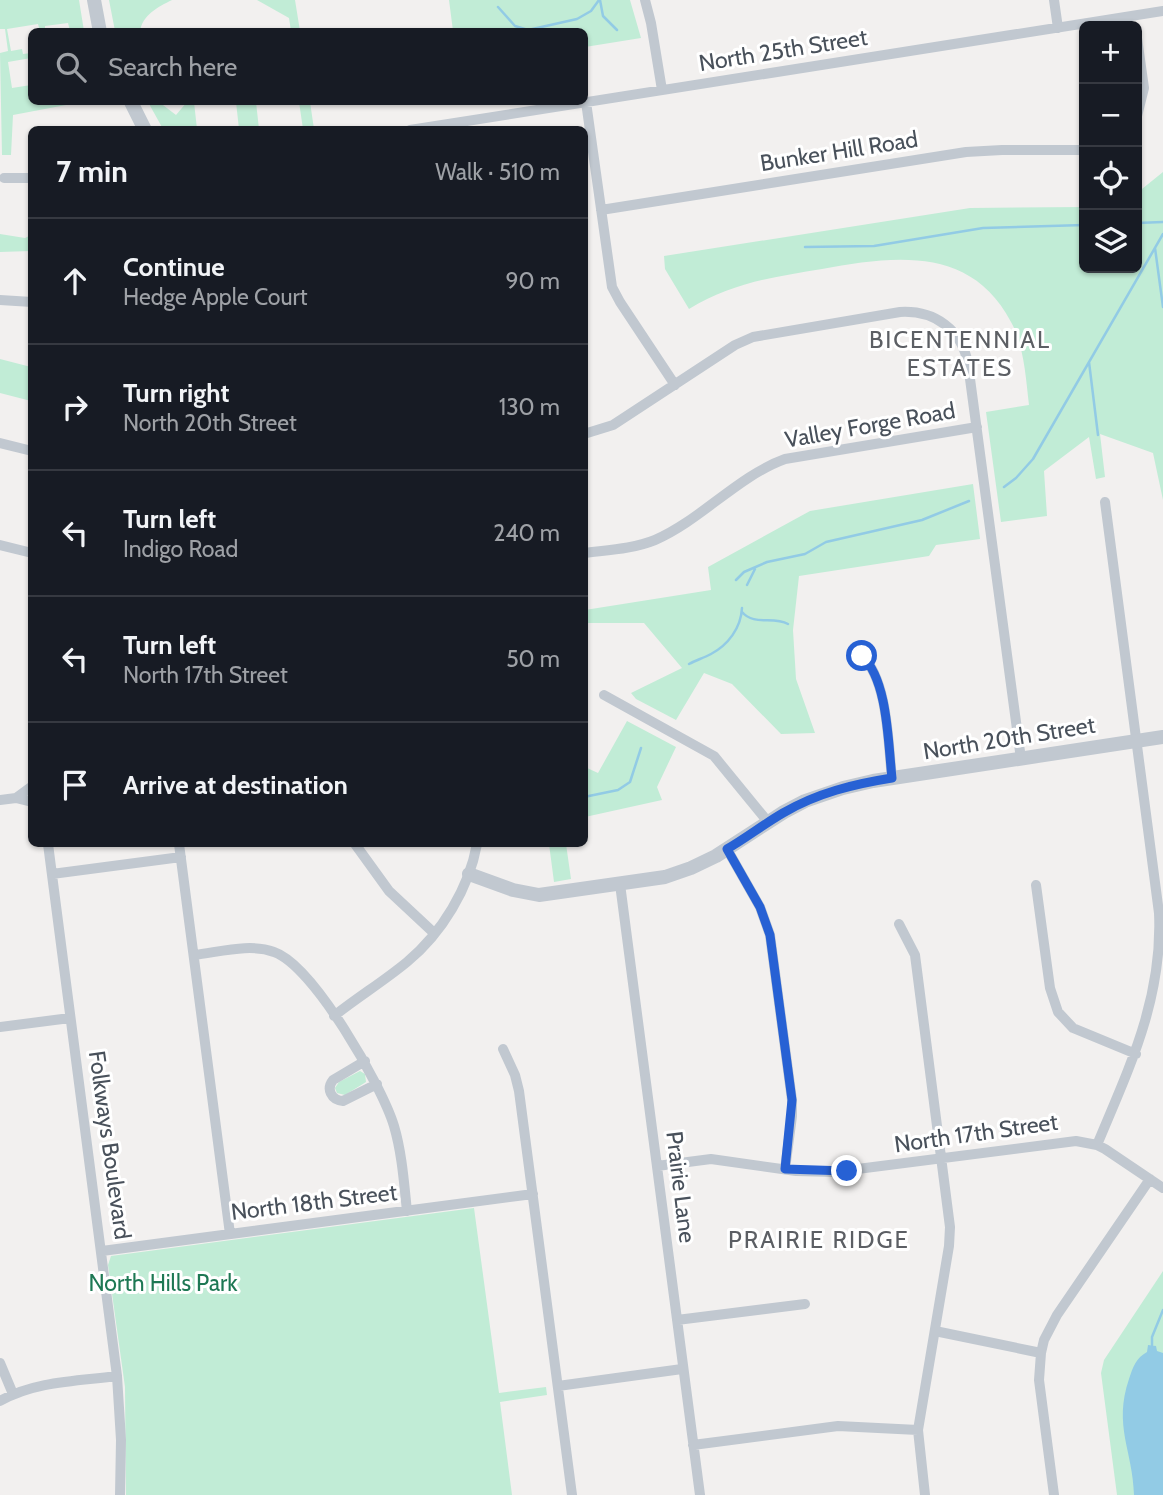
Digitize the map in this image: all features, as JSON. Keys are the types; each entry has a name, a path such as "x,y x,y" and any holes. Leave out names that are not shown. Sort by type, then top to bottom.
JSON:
{"street":[{"path":"94,0 99,28"},
{"path":"645,0 662,90"},
{"path":"1054,0 1058,29"},
{"name":"North 25th Street","path":"1134,21 1163,11"},
{"name":"North 25th Street","path":"588,102 1079,27"},
{"path":"1142,74 1142,96"},
{"path":"132,105 141,126"},
{"name":"North 25th Street","path":"456,126 479,124 571,105"},
{"path":"586,105 609,275 615,293 675,385"},
{"name":"Bunker Hill Road","path":"601,210 966,152 1079,150"},
{"path":"4,178 28,178"},
{"path":"0,299 28,302"},
{"path":"588,433 613,425 735,345 758,335 901,312 917,312 943,323 961,342 967,356 1021,759"},
{"name":"Valley Forge Road","path":"588,552 639,545 659,538 761,471 785,459 977,427"},
{"path":"0,443 28,450"},
{"path":"1097,1145 1136,1055 1154,1003 1162,955 1159,913 1105,502"},
{"path":"0,545 28,552"},
{"path":"862,656 871,665 880,684 892,778"},
{"path":"604,695 714,756 768,822"},
{"name":"North 20th Street","path":"469,874 533,895 548,895 674,874 697,866 796,806 861,783 1163,737"},
{"path":"16,798 28,789"},
{"path":"0,800 16,798 28,800"},
{"name":"Folkways Boulevard","path":"48,847 117,1376 121,1440 120,1495"},
{"path":"179,847 230,1234"},
{"path":"357,847 389,891 434,933"},
{"path":"334,1016 406,963 434,933 454,904 469,874 476,847"},
{"path":"727,849 760,907 770,935 792,1100 785,1169"},
{"path":"52,874 181,857"},
{"name":"Prairie Lane","path":"620,884 699,1495"},
{"path":"1036,885 1050,988 1058,1012 1073,1028 1136,1055"},
{"path":"899,923 915,956 950,1227 918,1430 925,1495"},
{"path":"194,955 256,948 276,952 302,971 365,1061 377,1084 395,1130 407,1211"},
{"path":"0,1027 70,1018"},
{"path":"503,1049 519,1091 572,1495"},
{"path":"365,1061 333,1080 330,1085 331,1094 342,1101 377,1084"},
{"name":"North 17th Street","path":"657,1166 711,1159 785,1169 834,1172 1069,1141 1097,1145 1163,1188"},
{"path":"1054,1495 1039,1380 1041,1353 1057,1315 1150,1180"},
{"name":"North 18th Street","path":"102,1251 533,1194"},
{"path":"677,1320 804,1304"},
{"path":"934,1331 1041,1353"},
{"path":"0,1363 13,1394"},
{"path":"558,1386 682,1369"},
{"path":"0,1401 38,1386 117,1376"},
{"path":"693,1445 838,1426 918,1430"}],"green space":[{"path":"0,0 79,0 84,28 69,28 68,23 45,28 39,28 38,24 7,29 11,51 22,49 23,54 28,53 28,59 8,62 12,88 28,85 28,105 66,105 13,115 11,155 2,155 0,53 8,51 5,29 0,29"},
{"path":"109,0 172,0 147,16 141,28 114,28"},
{"path":"257,0 295,0 300,28 291,28 289,18"},
{"path":"449,0 630,0 641,38 588,47 588,28 453,28"},
{"path":"150,105 163,105 176,115 184,105 194,105 197,126 161,126"},
{"path":"236,105 256,105 259,126 239,126"},
{"path":"299,105 310,105 314,126 303,126"},
{"path":"1163,172 1163,500 1153,453 1100,434 1105,477 1096,479 1089,437 1044,471 1047,516 1001,522 986,412 1029,405 1024,362 1011,322 994,297 975,279 952,268 928,262 902,260 849,264 753,282 721,293 689,309 665,269 664,256 970,208 1079,207 1079,273 1142,273 1142,189"},
{"path":"0,234 28,236 28,251 0,252"},
{"path":"0,359 28,366 28,400 0,393"},
{"path":"973,484 980,539 936,545 929,556 799,576 793,630 796,679 815,733 781,734 732,684 704,673 676,720 636,699 631,693 682,668 644,623 588,623 588,610 711,590 708,567 810,511"},
{"path":"627,721 676,747 657,787 662,800 588,816 588,768 598,773"},
{"path":"549,847 566,847 571,879 554,882"},
{"path":"360,1071 365,1074 366,1082 345,1095 337,1093 335,1088 339,1082"},
{"name":"North Hills Park","path":"474,1208 499,1393 546,1387 547,1395 500,1402 512,1495 126,1495 125,1387 108,1265 111,1256"},
{"path":"1163,1271 1163,1495 1117,1495 1101,1373 1104,1360"}],"water":[{"path":"1148,1345 1156,1346 1157,1351 1163,1353 1163,1495 1134,1495 1123,1425 1129,1379 1138,1360 1147,1352"}],"waterway":[{"path":"537,28 577,19 591,11 599,0"},
{"path":"600,0 603,16 617,30"},
{"path":"498,7 515,26 522,28"},
{"path":"1142,223 1163,222"},
{"path":"805,247 874,246 983,228 1079,225"},
{"path":"1004,487 1033,459 1163,234"},
{"path":"1155,248 1163,307"},
{"path":"1089,362 1098,435"},
{"path":"736,580 744,572 767,562 805,554 826,542 922,520 969,501"},
{"path":"747,585 755,569"},
{"path":"689,664 711,654 728,641 739,622 742,608"},
{"path":"742,612 752,619 788,624"},
{"path":"588,796 618,790 630,782 641,748"},
{"path":"1152,1345 1152,1337 1163,1310"}],"district":[{"name":"BICENTENNIAL ESTATES","path":"960,353"},
{"name":"PRAIRIE RIDGE","path":"819,1239"}],"route":[{"path":"847,1171 785,1169 792,1100 770,935 760,907 727,849 806,801 853,785 892,778 880,684 875,671 862,656"}]}
